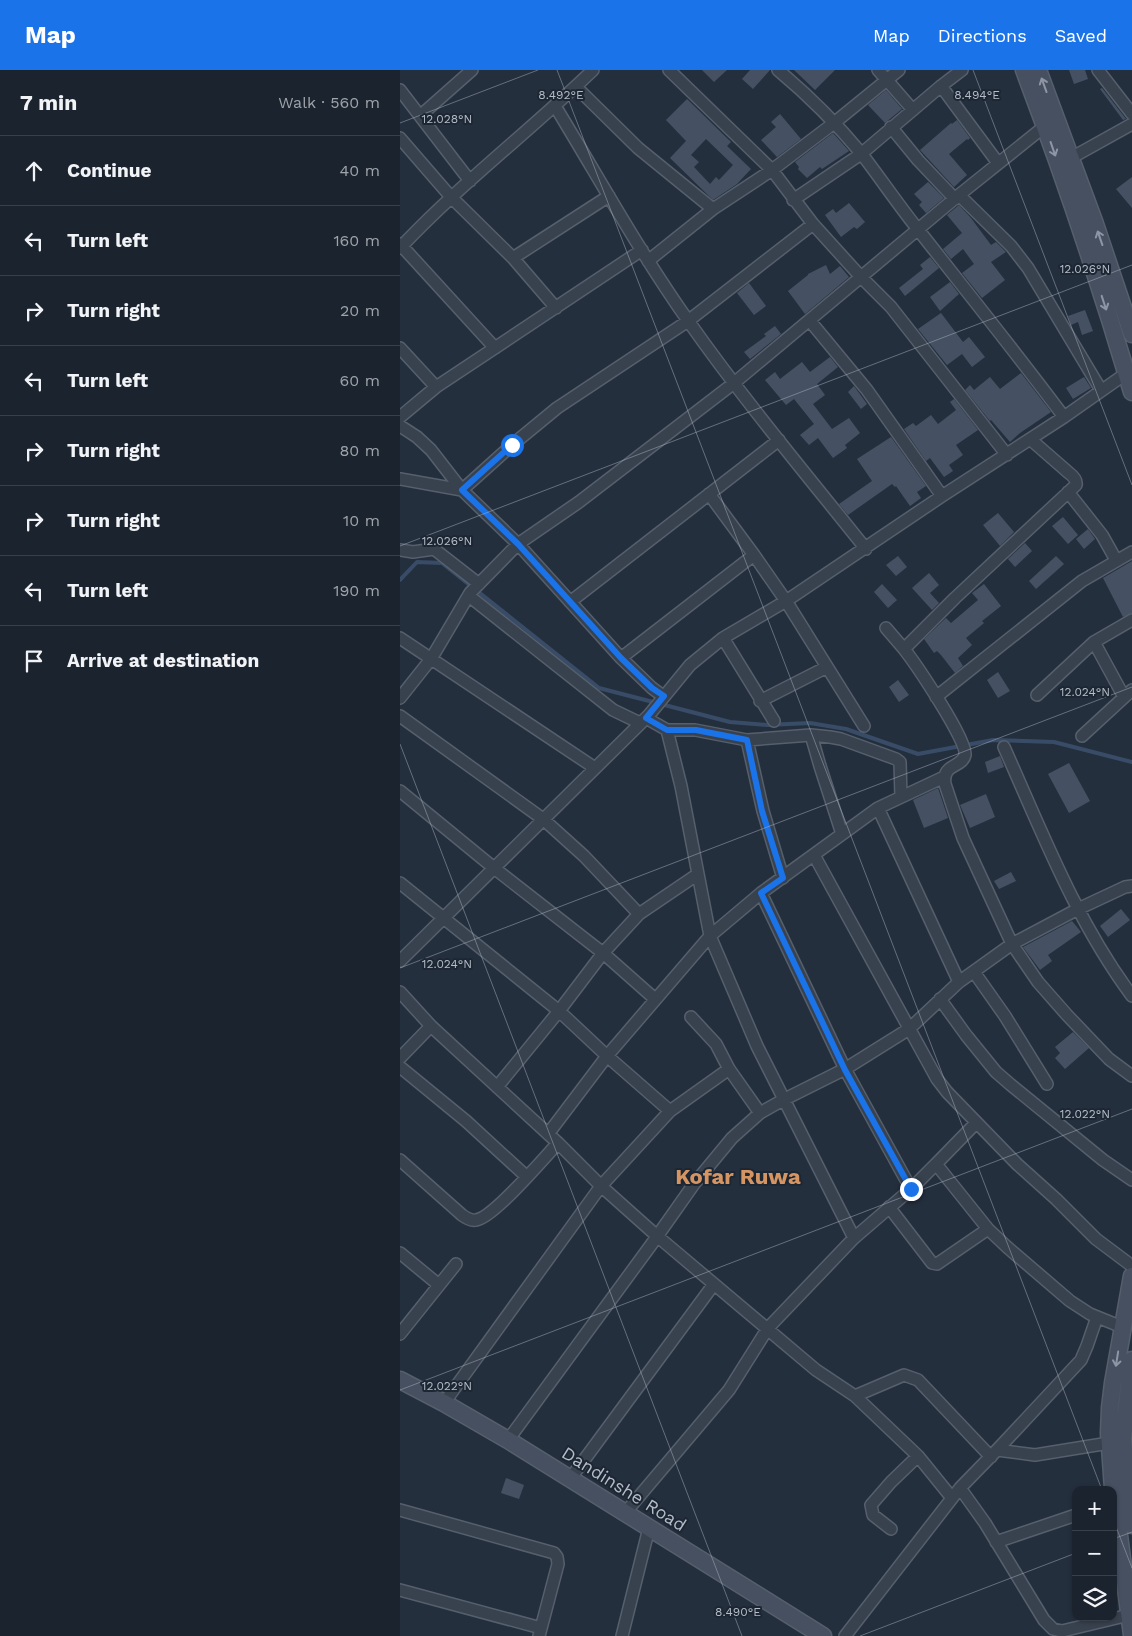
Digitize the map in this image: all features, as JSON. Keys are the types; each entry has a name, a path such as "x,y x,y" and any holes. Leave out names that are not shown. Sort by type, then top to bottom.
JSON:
{"main road":[{"path":"1024,70 1129,371 1132,392"},
{"path":"1038,70 1071,158 1132,334"},
{"path":"1113,1486 1109,1443 1110,1408 1132,1276"},
{"path":"1132,1360 1123,1439 1132,1525"},
{"name":"Dandinshe Road","path":"400,1380 508,1440 823,1636"},
{"path":"1117,1523 1132,1635"}],"street":[{"path":"420,116 472,70"},
{"path":"495,348 401,246 451,197 555,106 593,70"},
{"path":"668,70 772,170 812,224 891,307 1007,455"},
{"path":"778,70 834,123 861,154 1064,417"},
{"path":"878,70 913,110"},
{"path":"648,261 713,209 772,170 834,123 899,70"},
{"path":"793,200 861,154 891,127 962,70"},
{"path":"1098,70 1132,114"},
{"path":"576,86 638,148 713,209"},
{"path":"941,86 998,163"},
{"path":"400,90 470,181"},
{"path":"555,106 648,261 688,321 734,384 866,548"},
{"path":"1071,158 1132,124"},
{"path":"400,698 431,659 474,590 518,544 579,502 734,384 957,197 1045,126"},
{"path":"891,127 918,160 1011,246 1028,268 1102,390"},
{"path":"400,138 451,197 513,258 556,308"},
{"path":"513,258 609,196"},
{"path":"462,490 557,408 688,321 812,224"},
{"path":"400,417 436,387 642,250"},
{"path":"810,321 866,390 942,496"},
{"path":"400,348 436,387"},
{"path":"400,961 645,719 690,665 723,638 786,602 942,496 1064,417 1129,371"},
{"path":"400,426 417,437 430,450 462,490 518,544 621,658 663,697"},
{"path":"904,649 1076,485 1074,478 1030,439"},
{"path":"570,602 779,440"},
{"path":"400,479 462,490"},
{"path":"1068,492 1102,535 1116,560"},
{"path":"709,494 786,602 864,726"},
{"path":"400,550 413,552 434,549 474,590 613,710 645,719 667,730 696,730 747,740 812,735 840,739 900,762 901,797"},
{"path":"936,696 1082,581 1132,552"},
{"path":"621,658 754,555"},
{"path":"1037,695 1094,642 1132,620"},
{"path":"548,1134 607,1056 710,936 761,893 878,808 944,776 947,771 964,759 964,747 936,696 904,649 886,628"},
{"path":"400,638 595,768"},
{"path":"723,638 774,721"},
{"path":"1082,736 1128,693 1094,642"},
{"path":"760,700 827,667"},
{"path":"400,716 543,819 584,856 639,914"},
{"path":"667,730 681,786 710,936 757,1046 854,1238"},
{"path":"812,735 842,834"},
{"path":"747,740 762,811 783,878"},
{"path":"1004,747 1078,909 1099,947 1132,996"},
{"path":"944,776 963,838 1012,944 1038,982 1067,1015 1109,1059 1132,1076"},
{"path":"400,791 494,868 603,953 655,999"},
{"path":"878,808 959,982"},
{"path":"814,855 937,1080 1017,1164 1096,1239 1132,1266"},
{"path":"497,1087 603,953 639,914 698,874"},
{"path":"400,882 559,1011 670,1111"},
{"path":"508,1440 694,1184 732,1138 760,1113 845,1070 909,1029 959,982 1012,944 1078,909 1125,887 1132,886"},
{"path":"761,893 845,1070 911,1189"},
{"path":"974,972 1005,1016 1047,1084"},
{"path":"400,992 431,1026 657,1236 816,1370 855,1396 918,1456 952,1498"},
{"path":"940,999 996,1072 1103,1160 1132,1180"},
{"path":"691,1018 716,1044 730,1069 760,1113"},
{"path":"400,1058 431,1026"},
{"path":"400,1067 466,1121 526,1177"},
{"path":"444,1403 601,1186 670,1111 730,1069"},
{"path":"625,1513 729,1390 768,1328 854,1238 911,1189 976,1123"},
{"path":"400,1160 462,1215 470,1220 478,1220 490,1214 558,1143"},
{"path":"936,1164 988,1229 1007,1247 1070,1302 1122,1328"},
{"path":"889,1207 932,1263 937,1264 988,1229"},
{"path":"400,1253 440,1285"},
{"path":"400,1334 456,1264"},
{"path":"570,1479 714,1284"},
{"path":"845,1636 960,1488 1081,1360 1088,1346 1097,1317"},
{"path":"855,1396 904,1375 910,1376 918,1380 994,1454 1035,1455 1109,1443"},
{"path":"891,1528 873,1515 871,1505 918,1456"},
{"path":"960,1488 1044,1620 1053,1629 1062,1631 1130,1615"},
{"path":"400,1510 554,1553 558,1564 540,1632 400,1590"},
{"path":"996,1542 1072,1516"},
{"path":"622,1636 649,1528"}],"building":[{"path":"702,70 727,70 714,82"},
{"path":"750,70 770,70 753,89 742,79"},
{"path":"794,70 835,70 815,90"},
{"path":"1069,70 1085,70 1088,79 1074,84"},
{"path":"1102,88 1126,119 1123,120 1100,89"},
{"path":"886,90 902,109 885,123 868,105"},
{"path":"687,99 731,142 727,146 751,169 737,184 713,200 670,158 686,141 666,120","holes":["706,139 733,165 719,180 716,177 710,184 694,167 699,162 691,155"]},
{"path":"780,114 801,139 777,157 761,140 776,127 771,122"},
{"path":"957,120 970,138 949,154 967,175 954,187 920,150"},
{"path":"833,133 849,151 822,169 820,167 807,178 798,169 799,167 795,162"},
{"path":"1132,177 1132,208 1116,189"},
{"path":"928,182 944,198 926,213 919,205 922,202 914,194"},
{"path":"849,203 865,222 857,229 854,227 841,237 825,215 833,209 836,213"},
{"path":"959,205 991,245 996,242 1006,252 991,262 1005,280 982,298 962,273 974,264 963,249 951,259 943,249 962,233 947,215"},
{"path":"930,257 939,268 905,296 899,288 923,269 920,265"},
{"path":"826,265 830,274 840,266 849,277 805,314 788,291 808,274"},
{"path":"950,282 959,294 940,311 930,297"},
{"path":"749,283 766,306 754,315 737,293"},
{"path":"1085,310 1093,331 1082,335 1078,322 1071,325 1068,316"},
{"path":"941,313 963,342 969,337 985,357 972,367 962,354 947,365 918,329"},
{"path":"775,326 781,334 750,359 744,352 766,336 764,334"},
{"path":"830,357 838,367 817,384 825,395 813,404 832,429 849,418 860,433 845,445 847,448 833,458 818,438 809,445 800,435 814,424 794,399 786,405 765,380 775,372 780,379 802,362 810,372"},
{"path":"1021,373 1051,412 1010,442 965,390 970,385 974,390 990,377 1000,389"},
{"path":"1084,377 1091,388 1073,399 1066,388"},
{"path":"854,386 867,404 861,409 848,392"},
{"path":"954,399 978,430 956,445 963,455 949,465 953,471 944,477 930,458 926,461 904,429 913,423 916,426 931,415 938,424 956,410 950,402"},
{"path":"891,437 926,486 917,492 921,498 910,506 896,486 892,484 848,515 839,504 872,481 857,459"},
{"path":"998,513 1014,532 1000,546 983,525"},
{"path":"1063,517 1078,535 1068,544 1052,526"},
{"path":"1088,529 1095,539 1084,549 1076,539"},
{"path":"1025,543 1032,551 1015,567 1008,559"},
{"path":"898,556 907,567 896,576 886,565"},
{"path":"1056,556 1064,564 1036,589 1029,581"},
{"path":"1132,561 1132,613 1123,617 1103,578"},
{"path":"929,573 939,585 930,593 939,603 932,610 912,588"},
{"path":"882,584 897,600 888,608 874,592"},
{"path":"984,584 1001,606 982,621 984,623 966,638 972,645 958,658 963,666 955,673 937,651 934,653 924,639 946,618 951,623 978,600 972,593"},
{"path":"998,672 1010,691 998,698 987,680"},
{"path":"898,680 909,695 899,702 889,687"},
{"path":"1000,756 1004,767 988,773 985,762"},
{"path":"1069,763 1090,801 1069,813 1048,774"},
{"path":"938,788 948,818 924,828 913,800"},
{"path":"986,794 995,817 970,828 960,805"},
{"path":"1011,872 1016,881 999,889 994,881"},
{"path":"1121,909 1130,920 1108,937 1100,926"},
{"path":"1072,921 1081,932 1048,955 1052,961 1040,970 1023,947"},
{"path":"1073,1032 1089,1048 1065,1069 1055,1058 1060,1053 1055,1047"},
{"path":"506,1478 524,1485 519,1499 501,1493"}],"waterway":[{"path":"400,580 417,562 442,563 599,688 730,722 767,725 810,723 846,729 918,754 993,740 1054,742 1132,762"}],"district":[{"name":"Kofar Ruwa","path":"738,1176"}],"route":[{"path":"512,445 462,490 518,544 621,658 652,688 664,696 646,718 667,730 696,730 747,740 762,811 783,878 761,893 845,1070 911,1189"}]}
